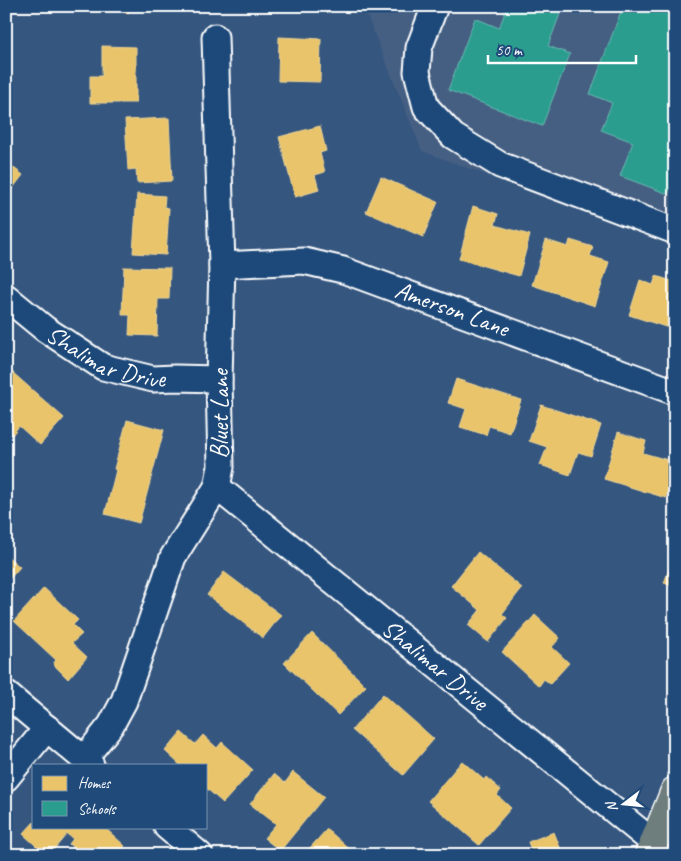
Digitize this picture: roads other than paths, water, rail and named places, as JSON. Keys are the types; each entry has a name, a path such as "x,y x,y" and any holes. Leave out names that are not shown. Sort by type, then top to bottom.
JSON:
{"main road":[{"path":"652,849 675,791"}],"street":[{"path":"435,6 419,48 418,72 426,107 453,136 500,165 675,231"},
{"name":"Bluet Lane","path":"87,762 124,701 173,557 217,487 221,467 219,379 222,265 215,36"},
{"name":"Amerson Lane","path":"222,265 304,261 343,270 675,392"},
{"name":"Shalimar Drive","path":"6,297 45,330 103,367 153,379 219,379"},
{"name":"Shalimar Drive","path":"217,487 652,849"},
{"path":"6,694 87,762"},
{"path":"6,778 47,728"},
{"path":"168,828 200,855"}]}
